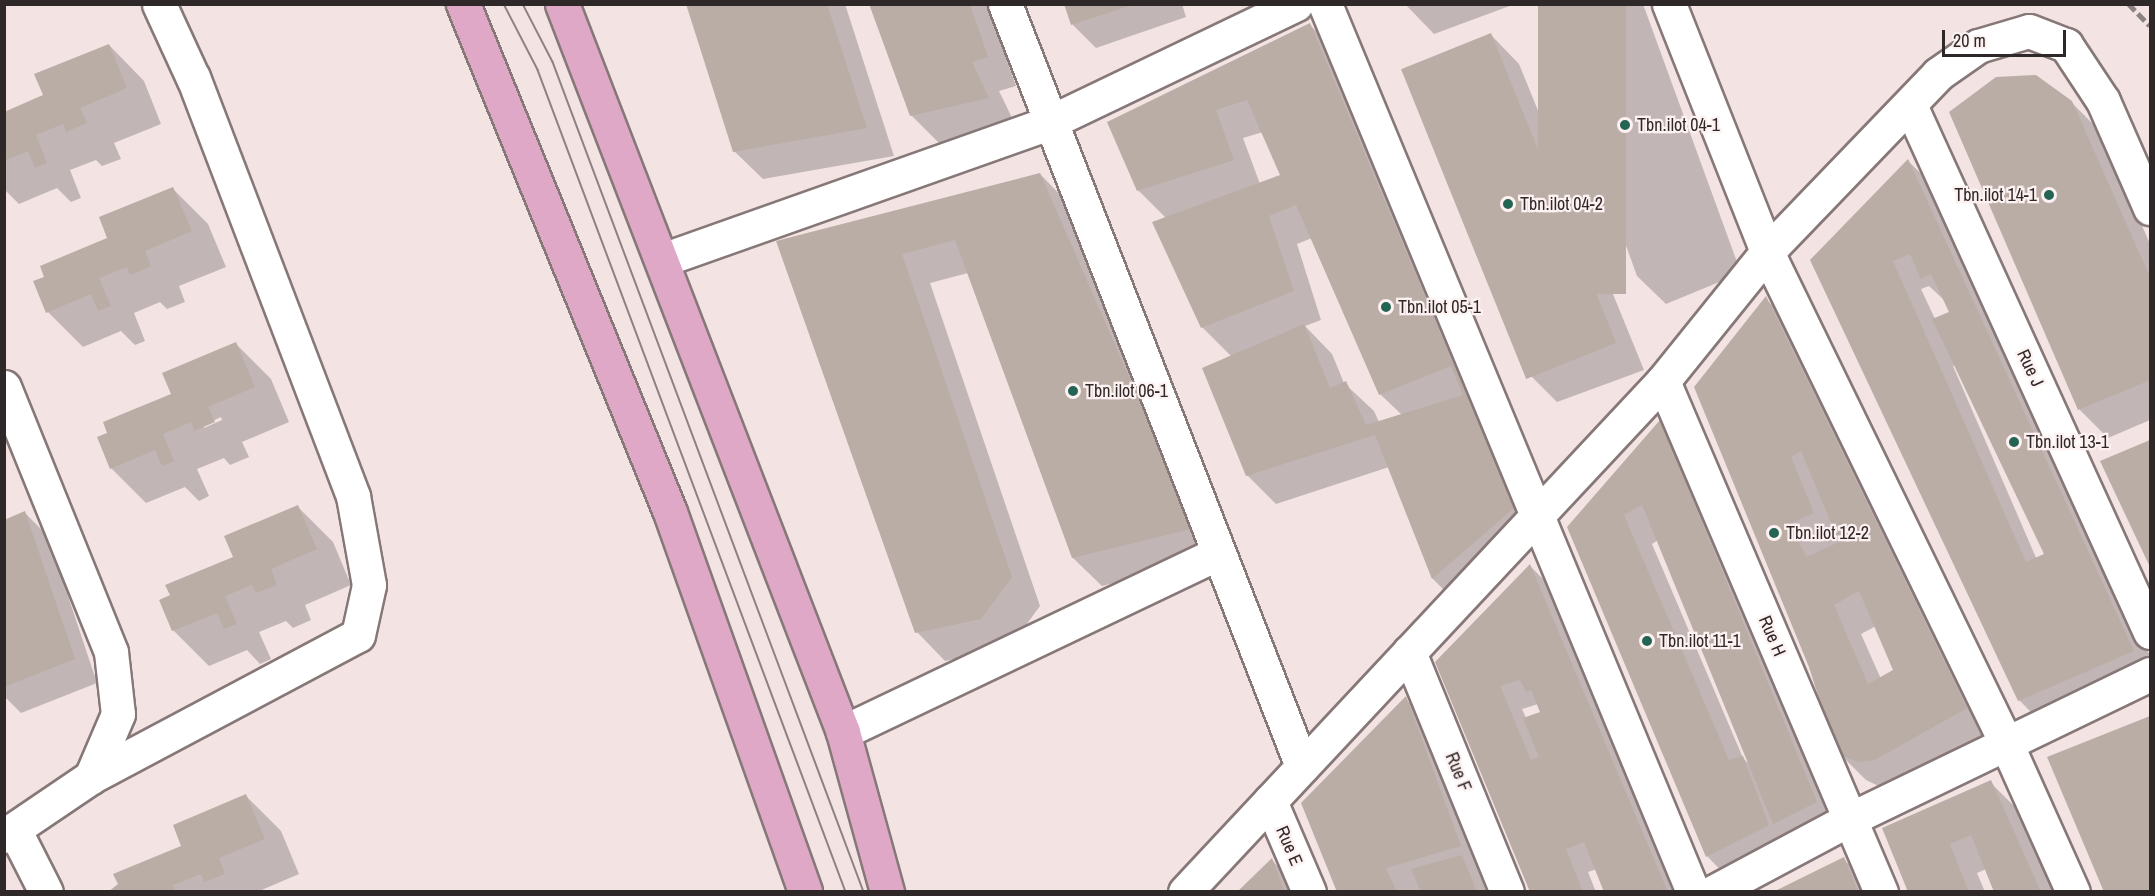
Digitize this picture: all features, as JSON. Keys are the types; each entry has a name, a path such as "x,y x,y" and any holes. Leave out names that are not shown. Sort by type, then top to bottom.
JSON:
{"main road":[{"path":"463,4 670,512 805,891"},
{"path":"562,4 843,732 887,891"}],"street":[{"path":"46,891 10,833 91,777 358,635 369,585 353,496 193,78 159,4"},
{"path":"1005,4 1048,123 1302,766"},
{"path":"662,260 1048,123 1296,4"},
{"path":"1325,4 1535,517 1693,891"},
{"path":"1669,4 1767,252 2006,743 2073,891"},
{"path":"1185,891 1663,381 1767,252 1938,74 1978,46 2029,31 2066,45 2103,101 2151,208"},
{"name":"Rue J","path":"1910,105 2151,632"},
{"name":"Rue H","path":"1663,381 1881,891"},
{"path":"4,387 111,652 118,714 91,777"},
{"path":"843,732 1218,553"},
{"name":"Rue F","path":"1409,652 1507,891"},
{"path":"1713,891 1850,819 2151,674"},
{"name":"Rue E","path":"1270,801 1309,891"}],"building":[{"path":"686,4 827,4 867,128 733,152"},
{"path":"869,4 970,4 988,57 972,62 989,98 910,116"},
{"path":"1064,4 1132,4 1132,5 1071,25"},
{"path":"1538,4 1626,4 1626,294 1538,294"},
{"name":"Tbn.ilot 05-1","path":"1310,23 1514,508 1432,579 1375,435 1246,476 1202,368 1304,324 1330,388 1346,381 1366,425 1463,395 1451,366 1379,395 1296,205 1269,216 1294,291 1201,328 1152,222 1280,175 1247,100 1216,110 1234,160 1137,191 1107,122"},
{"name":"Tbn.ilot 04-2","path":"1491,33 1616,343 1526,379 1401,69"},
{"path":"109,44 127,88 80,108 87,123 66,132 63,124 36,135 47,163 35,168 28,151 4,161 4,112 43,95 34,74"},
{"name":"Tbn.ilot 14-1","path":"2036,75 2072,101 2150,277 2150,386 2148,381 2078,410 1949,112 1996,77"},
{"name":"Tbn.ilot 13-1","path":"1908,159 2134,651 2018,701 1810,260","holes":["1910,254 1921,279 1931,274 1949,312 1932,319 2044,554 2026,562 1893,261"]},
{"name":"Tbn.ilot 06-1","path":"1040,173 1195,528 1072,558 955,240 902,254 1012,577 981,619 915,633 776,241"},
{"path":"173,187 192,231 145,251 151,266 130,275 127,267 99,278 111,306 98,311 91,294 46,313 33,281 44,277 40,266 107,238 99,217"},
{"name":"Tbn.ilot 12-2","path":"1766,296 1967,708 1875,760 1857,762 1836,752 1809,667 1694,387","holes":["1801,451 1839,542 1806,557 1790,524 1814,513 1791,457","1859,591 1893,670 1868,684 1834,605"]},
{"path":"236,342 255,387 208,407 215,422 194,431 191,422 163,434 174,461 162,466 155,450 110,469 97,437 107,433 103,422 171,394 162,373"},
{"name":"Tbn.ilot 11-1","path":"1660,420 1817,802 1773,824 1642,505 1624,515 1729,760 1743,756 1769,825 1706,857 1567,527"},
{"path":"2150,440 2150,567 2100,461"},
{"path":"298,505 317,549 271,569 277,585 256,593 252,585 225,596 237,624 224,629 217,613 172,631 159,600 170,595 165,585 233,557 224,536"},
{"path":"25,511 75,659 4,687 4,520"},
{"path":"1530,564 1667,890 1664,892 1604,892 1584,842 1566,849 1583,892 1530,892 1435,662","holes":["1520,680 1526,692 1531,690 1540,712 1523,718 1539,757 1531,760 1500,686"]},
{"path":"1406,696 1461,846 1386,868 1397,892 1337,892 1301,803"},
{"path":"2150,716 2150,892 2104,892 2047,757"},
{"path":"1991,780 2041,892 1994,892 1971,835 1950,844 1969,892 1908,892 1882,828"},
{"path":"246,794 265,839 219,858 225,874 204,882 201,874 173,885 176,892 108,892 118,884 113,874 181,846 173,825"},
{"path":"1462,855 1477,892 1421,892 1411,869"},
{"path":"1844,857 1858,892 1773,892"},
{"path":"1272,858 1285,892 1237,892"}],"tram line":[{"path":"504,4 538,70 846,892"},
{"path":"523,4 553,62 864,892"}],"railway":[{"path":"2129,4 2150,26"}],"place":[{"name":"Tbn.ilot 04-1","path":"1625,125"},
{"name":"Tbn.ilot 14-1","path":"2049,195"},
{"name":"Tbn.ilot 04-2","path":"1508,204"},
{"name":"Tbn.ilot 05-1","path":"1386,307"},
{"name":"Tbn.ilot 06-1","path":"1073,391"},
{"name":"Tbn.ilot 13-1","path":"2014,442"},
{"name":"Tbn.ilot 12-2","path":"1774,533"},
{"name":"Tbn.ilot 11-1","path":"1647,641"}]}
